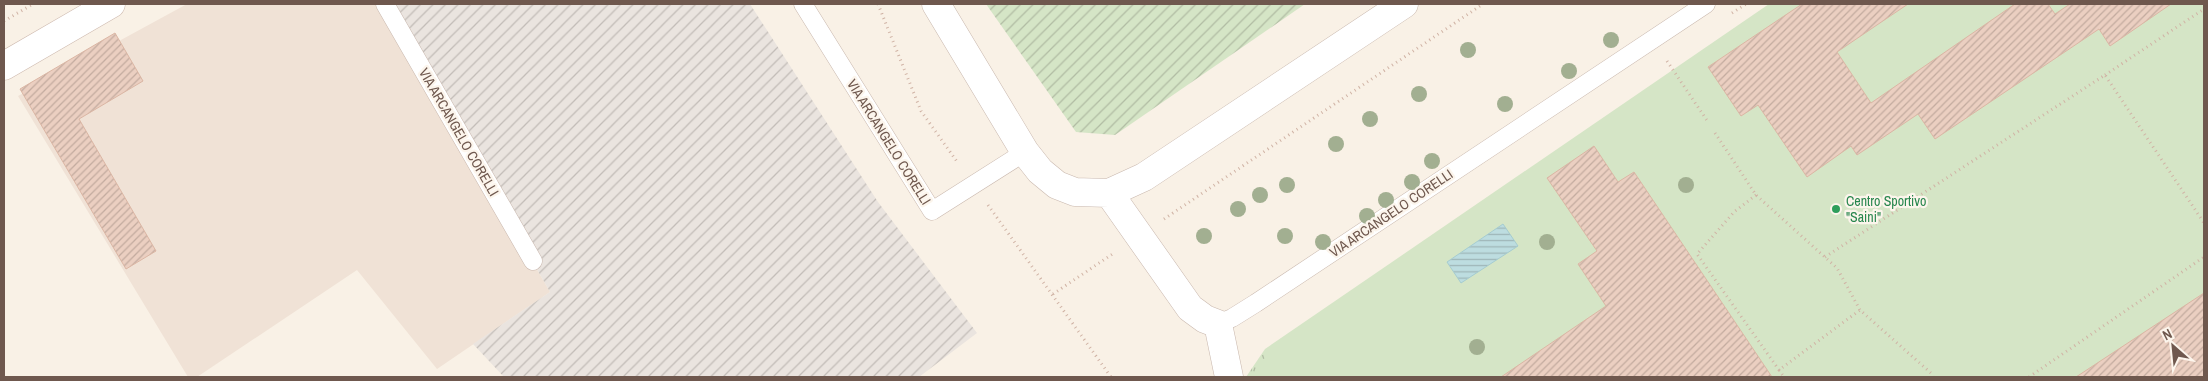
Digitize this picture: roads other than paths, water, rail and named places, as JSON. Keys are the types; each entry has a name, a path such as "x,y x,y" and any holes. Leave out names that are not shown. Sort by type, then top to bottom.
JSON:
{"street":[{"path":"4,66 111,4"},
{"path":"936,4 1025,152 1040,171 1057,185 1075,192 1109,193 1144,177 1404,4"},
{"path":"1109,193 1190,308 1205,319 1218,324 1229,377"}],"lane":[{"name":"VIA ARCANGELO CORELLI","path":"385,4 533,261"},
{"name":"VIA ARCANGELO CORELLI","path":"803,4 932,211 1025,152"},
{"name":"VIA ARCANGELO CORELLI","path":"1218,324 1232,318 1256,303 1706,4"}],"water":[{"path":"1503,224 1518,246 1461,283 1447,262"}],"place":[{"name":"Centro Sportivo \"Saini\"","path":"1836,209"}]}
